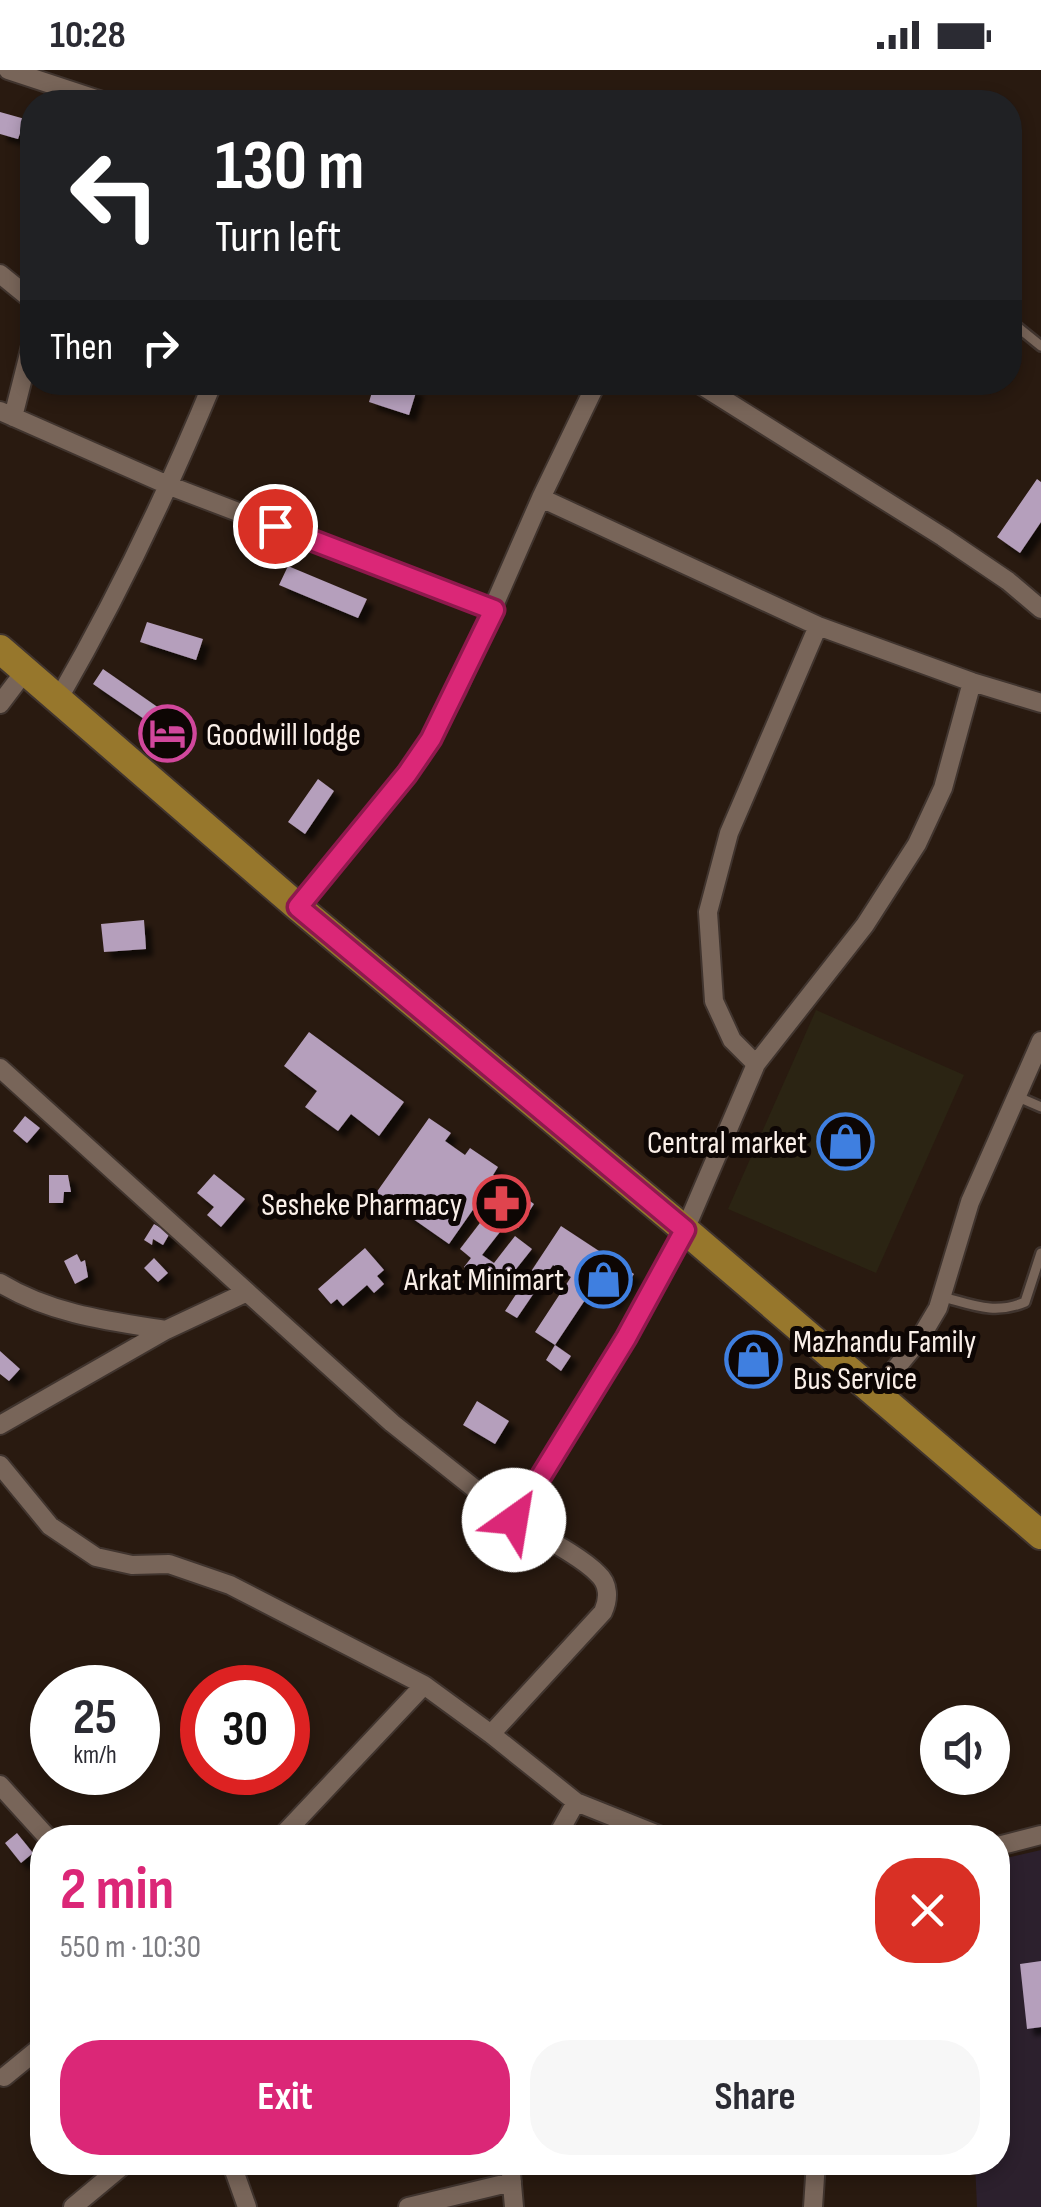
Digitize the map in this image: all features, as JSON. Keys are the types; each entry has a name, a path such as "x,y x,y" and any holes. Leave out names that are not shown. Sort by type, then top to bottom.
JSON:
{"main road":[{"path":"0,649 298,907 685,1230 1041,1536"}],"street":[{"path":"8,70 65,90"},
{"path":"0,274 20,290"},
{"path":"20,377 7,414 170,486 494,610"},
{"path":"60,698 106,617 170,486 208,395"},
{"path":"298,907 431,739 592,395"},
{"path":"717,395 943,537 1008,581 1041,609"},
{"path":"541,498 818,626 972,682 1041,702"},
{"path":"756,1064 732,1040 714,1001 708,912 729,833 818,626"},
{"path":"0,704 26,671"},
{"path":"514,1520 626,1338 685,1230 756,1064 865,925 917,844 942,788 972,682"},
{"path":"874,1395 919,1340 943,1297 957,1237 1041,1041"},
{"path":"0,1068 392,1423 514,1520 598,1573 608,1603 490,1734"},
{"path":"0,1283 80,1317 166,1330"},
{"path":"0,1426 166,1330 247,1292"},
{"path":"0,1465 50,1526 96,1556 132,1565 170,1564 230,1584 424,1685 576,1802 634,1825"},
{"path":"292,1825 424,1685"},
{"path":"0,1785 36,1825"},
{"path":"563,1825 576,1802"},
{"path":"1010,1843 1041,1836"},
{"path":"1,2077 30,2055"},
{"path":"73,2207 111,2175"},
{"path":"236,2175 247,2207"},
{"path":"408,2207 502,2175"},
{"path":"511,2175 514,2207"},
{"path":"813,2207 815,2175"}],"lane":[{"path":"1016,1096 1041,1107"},
{"path":"943,1297 986,1309 1005,1310 1024,1302 1041,1253"}],"shaded area":[{"name":"Central market","path":"816,1010 964,1075 876,1273 728,1209"},
{"path":"1041,1850 1041,2207 977,2207 976,2175 1010,2175 1010,1857"}],"building":[{"path":"0,112 20,118 18,139 0,134"},
{"path":"371,395 415,395 409,415 369,402"},
{"path":"1037,479 1041,482 1041,522 1020,553 997,537"},
{"path":"288,566 367,599 358,618 279,585"},
{"path":"147,622 203,639 196,660 140,642"},
{"path":"103,669 179,722 169,736 93,684"},
{"path":"318,779 334,791 305,834 288,822"},
{"path":"144,920 146,949 104,952 101,924"},
{"path":"309,1032 404,1102 379,1136 351,1114 338,1131 305,1107 317,1091 284,1066"},
{"path":"25,1116 40,1128 27,1143 13,1131"},
{"path":"429,1118 451,1133 445,1141 465,1155 470,1148 498,1167 493,1175 534,1204 518,1228 479,1201 449,1244 376,1193"},
{"path":"214,1174 245,1199 221,1227 207,1215 214,1207 197,1193"},
{"path":"49,1175 68,1175 71,1192 64,1192 63,1203 49,1203"},
{"path":"486,1215 503,1228 482,1255 494,1263 515,1236 532,1249 505,1283 491,1272 483,1282 464,1267 471,1258 460,1249"},
{"path":"154,1224 170,1233 163,1245 153,1239 152,1245 144,1240"},
{"path":"561,1226 634,1274 613,1305 591,1291 555,1345 535,1332 571,1277 553,1265 517,1318 505,1311"},
{"path":"365,1248 384,1270 377,1276 384,1284 374,1293 367,1285 343,1306 337,1299 331,1304 318,1289"},
{"path":"77,1254 81,1262 85,1260 88,1277 75,1284 64,1261"},
{"path":"154,1258 168,1273 158,1282 144,1268"},
{"path":"555,1345 571,1356 561,1371 546,1360"},
{"path":"0,1351 20,1369 9,1381 0,1374"},
{"path":"477,1401 509,1421 495,1444 463,1425"},
{"path":"17,1833 30,1849 30,1856 21,1863 5,1843"},
{"path":"1041,1961 1041,2027 1027,2029 1020,1964"}],"place":[{"name":"Goodwill lodge","path":"167,734"},
{"name":"Central market","path":"846,1142"},
{"name":"Sesheke Pharmacy","path":"501,1204"},
{"name":"Arkat Minimart","path":"603,1279"},
{"name":"Mazhandu Family Bus Service","path":"754,1359"}],"route":[{"path":"275,526 494,610 431,739 298,907 685,1230 626,1338 514,1520"}]}
